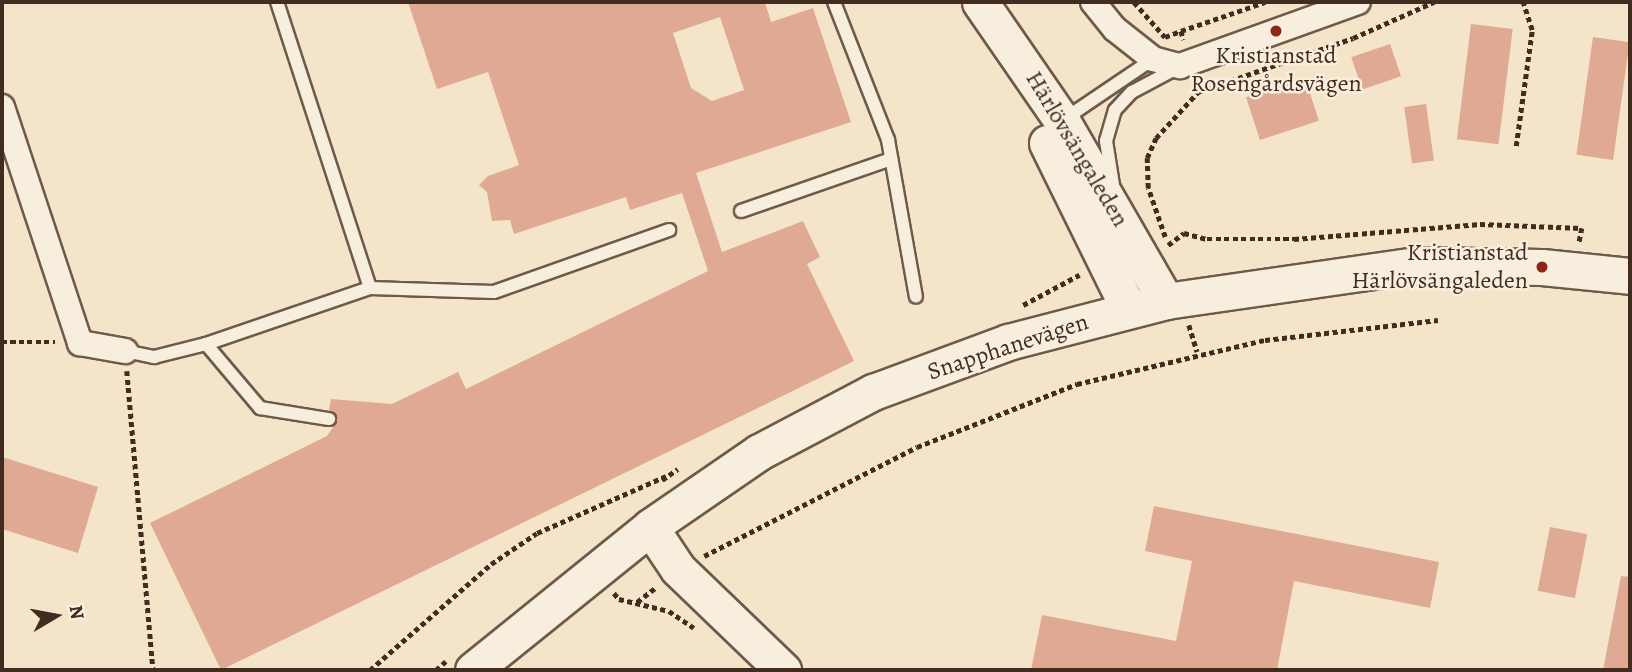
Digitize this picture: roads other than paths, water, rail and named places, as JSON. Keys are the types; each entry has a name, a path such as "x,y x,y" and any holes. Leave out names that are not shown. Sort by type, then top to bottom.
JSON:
{"main road":[{"name":"Härlövsängaleden","path":"963,2 1056,135 1119,217 1153,248 1166,301"},
{"name":"Härlövsängaleden","path":"979,2 1056,135 1129,310"},
{"name":"Snapphanevägen","path":"473,670 650,527 759,452 873,392 1008,342 1166,301 1417,265 1542,267 1630,276"},
{"path":"650,527 678,569 783,670"}],"street":[{"path":"1093,2 1115,29 1153,59 1186,64 1358,2"},
{"path":"2,107 80,343 125,351"}],"lane":[{"path":"277,2 370,288"},
{"path":"834,2 891,159 916,297"},
{"path":"1056,135 1153,59"},
{"path":"1119,217 1106,141 1115,110 1132,92 1186,64"},
{"path":"741,211 891,159"},
{"path":"125,351 154,357 206,344 370,288 494,292 669,230"},
{"path":"206,344 260,408 329,419"}],"place":[{"name":"Kristianstad Rosengårdsvägen","path":"1276,31"},
{"name":"Kristianstad Härlövsängaleden","path":"1542,267"}]}
